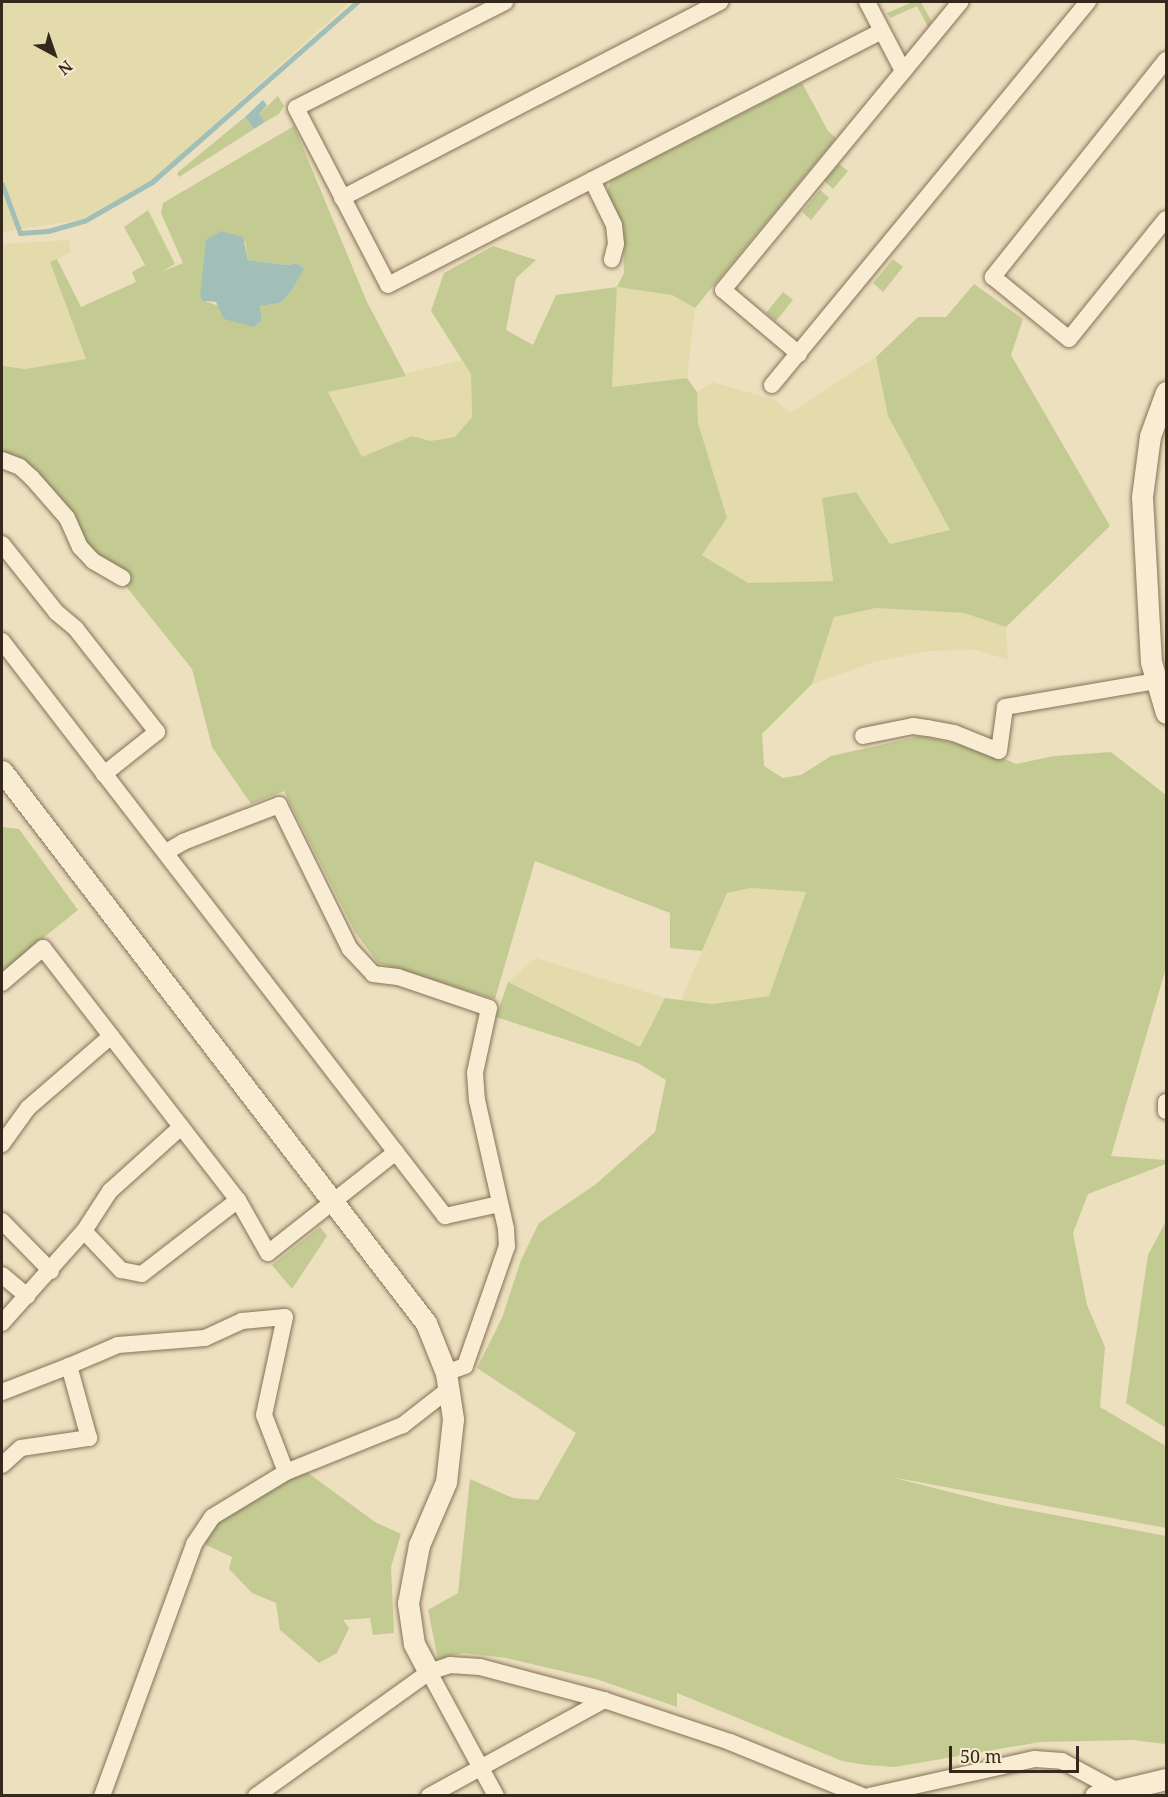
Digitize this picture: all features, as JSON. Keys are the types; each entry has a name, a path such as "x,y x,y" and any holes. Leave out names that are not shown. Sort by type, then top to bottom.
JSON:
{"street":[{"path":"505,2 296,108 388,285 882,31"},
{"path":"342,198 720,2"},
{"path":"867,2 903,71"},
{"path":"799,354 723,290 960,2"},
{"path":"772,385 1088,2"},
{"path":"1167,60 993,276 1069,339 1167,219"},
{"path":"592,180 614,225 616,244 612,259"},
{"path":"1167,392 1155,417 1143,480 1149,630 1155,681 1167,713"},
{"path":"2,460 20,467 32,478 67,518 80,547 93,561 122,578"},
{"path":"2,544 56,612 76,629 157,732 104,774"},
{"path":"2,641 446,1216 499,1204"},
{"path":"863,736 928,728 954,733 999,751 1005,707 1155,681"},
{"path":"2,772 426,1323 448,1381 452,1450 446,1482 419,1545 408,1604 414,1644 496,1796"},
{"path":"102,1796 194,1544 212,1517 286,1472 387,1434 465,1366 504,1264 506,1229 499,1204 475,1073 489,1008 398,977 373,974 350,949 279,805 183,842 166,852"},
{"path":"2,983 43,948 238,1200 268,1253 396,1152"},
{"path":"2,1144 28,1108 111,1036"},
{"path":"1167,1102 1167,1111"},
{"path":"2,1323 51,1271 84,1231 110,1191 181,1127"},
{"path":"84,1231 121,1270 142,1274 238,1200"},
{"path":"2,1221 51,1271"},
{"path":"2,1275 27,1296"},
{"path":"2,1392 118,1345 205,1338 242,1321 285,1317 264,1415 286,1472"},
{"path":"2,1466 21,1448 89,1438 69,1366"},
{"path":"256,1796 429,1672 450,1665 480,1667 604,1700 730,1742 862,1796"},
{"path":"429,1796 604,1700"},
{"path":"869,1796 1035,1759 1062,1761 1109,1793 1167,1779"}],"shaded area":[{"path":"2,2 350,2 151,181 80,220 2,232"},
{"path":"69,240 71,252 50,263 86,359 25,369 2,366 2,244"},
{"path":"617,287 672,295 695,308 687,378 612,387"},
{"path":"876,357 888,416 950,530 890,544 856,492 822,498 833,581 748,583 702,554 727,518 698,423 697,392 712,382 775,400 790,413"},
{"path":"462,360 471,374 472,417 455,437 430,441 412,436 362,457 328,392"},
{"path":"876,608 964,613 1006,627 1008,660 976,650 930,651 874,662 812,684 834,615"},
{"path":"751,888 806,892 769,996 712,1004 681,1000 727,893"},
{"path":"536,958 665,998 640,1047 508,982"}],"green space":[{"path":"913,2 921,2 932,22 928,27 917,6 890,18 887,13"},
{"path":"802,83 828,131 836,138 695,308 672,295 617,287 624,273 623,228 607,192 611,180"},
{"path":"278,96 284,106 279,114 265,122 259,114"},
{"path":"245,117 254,129 179,177 177,173"},
{"path":"294,126 367,302 406,376 328,392 362,457 412,436 430,441 455,437 472,417 471,374 431,311 444,273 493,246 536,260 516,278 506,330 533,345 556,295 617,287 612,387 687,378 697,392 698,423 727,518 702,555 748,583 833,581 822,498 856,492 890,544 950,530 888,416 876,357 918,317 946,317 974,284 1023,319 1011,355 1110,526 1006,627 964,613 876,608 834,617 812,684 762,734 764,766 783,778 801,775 831,756 920,736 980,748 1016,764 1054,756 1111,752 1166,795 1166,968 1111,1156 1166,1160 1166,1164 1088,1194 1073,1233 1087,1305 1105,1347 1100,1407 1166,1446 1166,1528 891,1477 1001,1505 1166,1536 1165,1744 1133,1740 1040,1742 895,1767 866,1765 842,1761 677,1693 677,1707 596,1679 506,1658 463,1653 438,1659 428,1610 458,1593 470,1479 513,1498 538,1500 576,1433 477,1368 502,1318 521,1260 539,1223 596,1184 655,1132 666,1080 638,1063 496,1017 508,982 640,1047 665,998 712,1004 769,996 806,892 751,888 727,893 702,951 670,948 670,913 535,861 495,999 378,963 355,932 284,791 251,804 212,747 192,669 125,585 123,569 99,563 68,516 2,457 2,366 25,369 86,359 50,262 57,259 81,307 136,282 132,272 145,265 124,227 148,210 175,264 161,272 183,263 161,213 163,203","holes":["245,241 248,260 287,265 297,263 303,269 290,293 280,303 260,306 262,320 207,302 200,296"]},
{"path":"839,164 848,171 833,189 824,181"},
{"path":"820,190 829,198 811,220 802,212"},
{"path":"893,259 903,267 883,292 873,283"},
{"path":"783,292 793,300 776,321 766,313"},
{"path":"2,827 19,829 78,910 2,971"},
{"path":"1166,1221 1166,1428 1126,1403 1148,1255"},
{"path":"320,1227 327,1236 292,1289 272,1265"},
{"path":"304,1470 375,1522 401,1534 391,1567 394,1633 373,1635 370,1618 343,1620 349,1628 337,1653 319,1663 280,1630 276,1603 252,1593 229,1569 232,1557 200,1542 224,1517"}],"water":[{"path":"263,100 267,105 259,114 265,122 254,129 245,117"},
{"path":"221,231 243,237 248,260 287,265 297,263 304,269 290,293 280,303 260,306 262,320 254,327 224,319 216,302 203,301 200,296 206,240"}],"waterway":[{"path":"2,184 20,233 48,231 84,221 152,182 357,2"}]}
